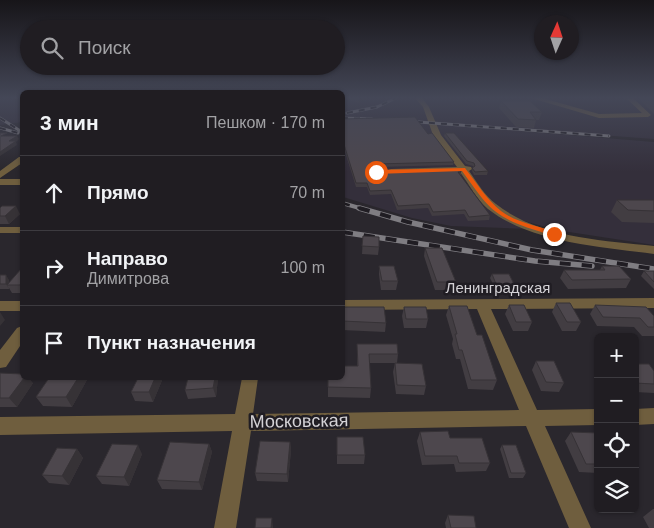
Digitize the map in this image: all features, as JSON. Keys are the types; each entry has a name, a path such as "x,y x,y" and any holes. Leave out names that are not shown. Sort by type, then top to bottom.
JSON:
{"street":[{"path":"432,123 437,135 466,169 490,205 499,213 515,222 554,234 654,250"},
{"path":"0,175 20,160"},
{"path":"385,172 466,169"},
{"path":"0,182 20,182"},
{"path":"0,230 20,230"},
{"name":"Ленинградская","path":"345,305 654,303"},
{"path":"482,304 580,528"},
{"path":"0,306 20,306"},
{"path":"0,362 20,335"},
{"path":"225,528 250,380"},
{"path":"639,416 654,416"},
{"name":"Московская","path":"0,426 594,417"}],"shaded area":[{"path":"0,123 17,123 0,125"},
{"path":"345,123 430,124 488,205 529,229 451,226 412,218 345,198"},
{"path":"433,123 654,123 654,139"},
{"path":"435,124 654,142 654,245 556,230 517,219 494,205 439,135"}],"building":[{"path":"345,123 419,123 428,134 432,133 454,162 376,164 372,165 372,172 460,170 461,172 458,172 490,215 469,217 465,210 433,212 429,204 398,206 391,190 370,191 367,183 356,183 345,148"},
{"path":"0,133 7,133 1,136 17,136 9,141 16,141 0,152"},
{"path":"445,133 454,133 488,171 475,172 472,168 475,166 474,163 467,161"},
{"path":"617,200 654,200 654,211 628,210"},
{"path":"2,206 16,206 5,216 0,216 0,208"},
{"path":"363,236 379,237 379,247 362,246"},
{"path":"425,248 442,248 456,282 437,282"},
{"path":"379,266 394,266 398,281 382,281"},
{"path":"602,266 619,266 631,279 572,280 564,270 605,270"},
{"path":"20,270 20,285 7,285"},
{"path":"644,271 654,271 654,282"},
{"path":"492,274 509,274 514,284 496,284"},
{"path":"0,275 6,275 6,284 0,284"},
{"path":"556,303 570,303 581,322 567,322"},
{"path":"509,305 524,305 532,322 516,322"},
{"path":"595,305 646,307 654,316 654,327 648,327 640,318 603,317"},
{"path":"449,306 467,306 477,335 482,335 497,380 471,380 462,350 459,350 455,334 457,334"},
{"path":"345,307 384,307 386,323 345,321"},
{"path":"404,307 426,307 428,319 406,319"},
{"path":"357,344 397,344 398,354 369,354 371,388 328,387 328,380 345,380 345,366 358,366"},
{"path":"536,361 554,361 564,383 546,382"},
{"path":"395,363 422,364 426,386 397,385"},
{"path":"639,364 649,364 654,371 654,384 639,383"},
{"path":"0,373 20,374 20,380 22,380 9,398 0,398"},
{"path":"48,380 77,380 66,397 36,397"},
{"path":"137,380 154,380 149,392 131,392"},
{"path":"188,380 215,380 213,388 185,390"},
{"path":"448,431 450,438 482,438 490,463 459,463 457,456 425,456 420,432"},
{"path":"571,432 594,433 594,464 586,464"},
{"path":"337,437 363,437 365,455 337,455"},
{"path":"260,441 290,442 287,474 255,473"},
{"path":"170,442 209,444 199,482 157,480"},
{"path":"112,444 138,445 124,477 96,476"},
{"path":"502,445 516,445 526,473 511,473"},
{"path":"57,448 77,449 62,476 42,475"},
{"path":"448,515 474,516 476,528 451,528"},
{"path":"256,518 272,518 271,528 255,528"}],"railway":[{"path":"7,123 20,131"},
{"path":"427,123 609,136"},
{"path":"0,128 18,133"},
{"path":"345,204 363,209"},
{"path":"359,208 408,222 532,250 654,269"},
{"path":"345,232 535,261 592,266"}],"route":[{"path":"376,172 463,169 490,205 499,213 515,222 554,234"}]}
